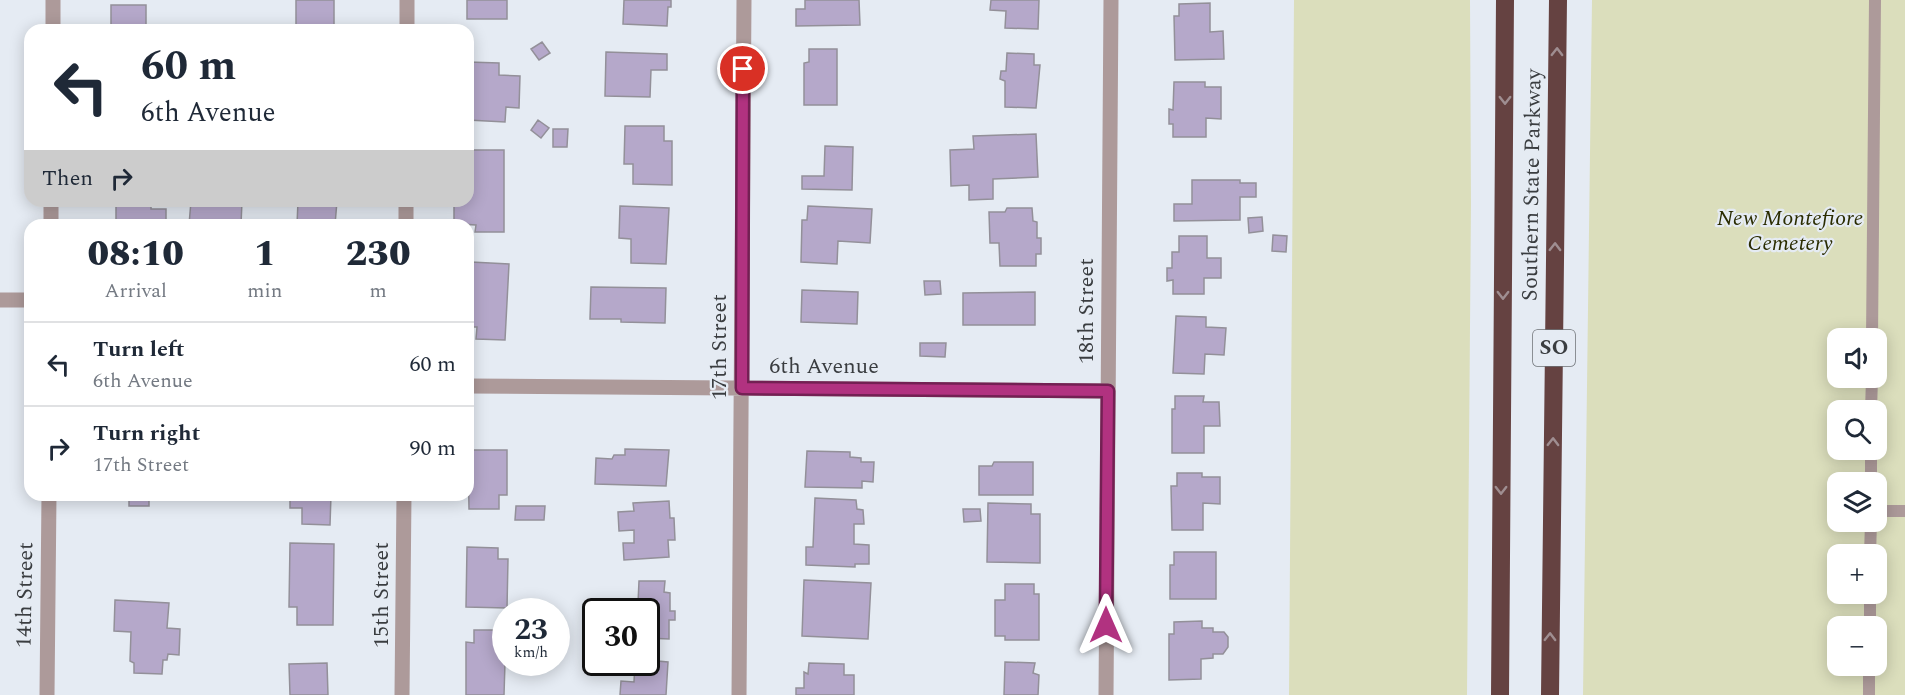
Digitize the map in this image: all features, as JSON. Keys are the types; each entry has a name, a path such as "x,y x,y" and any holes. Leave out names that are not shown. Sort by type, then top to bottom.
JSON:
{"highway":[{"name":"Southern State Parkway","path":"1500,695 1505,0"},
{"name":"Southern State Parkway","path":"1550,695 1558,0"}],"street":[{"path":"53,0 53,24"},
{"path":"407,0 407,24"},
{"name":"17th Street","path":"739,695 744,0"},
{"name":"18th Street","path":"1106,695 1111,0"},
{"path":"0,300 24,300"},
{"name":"6th Avenue","path":"474,386 1108,391"},
{"name":"14th Street","path":"47,695 49,501"},
{"name":"15th Street","path":"402,695 404,501"}],"lane":[{"path":"1872,328 1875,0"},
{"path":"1887,511 1905,511"},
{"path":"1869,676 1869,695"}],"green space":[{"path":"1294,0 1470,0 1471,204 1467,695 1289,695"},
{"name":"New Montefiore Cemetery","path":"1592,0 1905,0 1905,695 1583,695"}],"building":[{"path":"296,0 334,0 334,24 296,24"},
{"path":"467,0 507,0 507,19 467,19"},
{"path":"624,0 671,0 671,7 668,7 667,26 623,24"},
{"path":"805,0 859,0 860,25 796,26 796,9 805,9"},
{"path":"991,0 1039,0 1038,29 1005,28 1006,11 990,10"},
{"path":"1210,3 1210,32 1223,31 1224,59 1175,60 1174,16 1179,16 1179,4"},
{"path":"111,5 146,5 146,24 111,24"},
{"path":"542,42 550,53 539,60 531,49"},
{"path":"809,49 837,49 837,105 804,105 804,63 809,62"},
{"path":"606,52 667,54 667,70 651,70 650,97 605,96"},
{"path":"1007,53 1034,54 1034,65 1040,65 1036,108 1005,107 1005,81 1000,79 1001,71 1006,71"},
{"path":"474,62 499,63 499,75 520,76 519,108 506,107 505,122 474,120"},
{"path":"1174,82 1205,82 1205,87 1221,87 1221,119 1206,118 1206,137 1173,137 1173,124 1169,124 1169,109 1173,110"},
{"path":"538,120 549,128 541,138 531,130"},
{"path":"625,126 664,126 664,141 672,141 672,185 633,184 633,164 624,164"},
{"path":"553,129 568,129 567,147 553,147"},
{"path":"1036,134 1038,177 993,179 993,199 969,200 969,185 951,186 950,150 974,149 973,136"},
{"path":"825,146 853,147 852,190 802,189 802,176 824,176"},
{"path":"474,150 504,150 504,232 475,232 474,219 454,219 454,207 474,207"},
{"path":"1192,180 1240,180 1240,183 1256,183 1256,197 1240,197 1240,220 1174,221 1174,204 1192,204"},
{"path":"620,206 669,208 666,264 631,263 631,239 619,238"},
{"path":"808,206 872,209 870,243 838,241 837,264 801,262 802,220 807,220"},
{"path":"116,207 166,209 166,219 116,219"},
{"path":"190,207 242,207 241,219 190,219"},
{"path":"298,207 336,207 336,219 297,219"},
{"path":"1007,208 1032,208 1033,221 1037,222 1037,238 1041,238 1041,254 1036,254 1036,266 1000,266 999,243 990,243 989,212 1005,212"},
{"path":"1262,217 1263,231 1249,233 1248,218"},
{"path":"1273,235 1287,236 1286,252 1272,251"},
{"path":"1179,236 1207,236 1207,258 1221,258 1221,278 1204,278 1204,294 1173,294 1173,280 1167,281 1167,268 1172,268 1172,252 1179,252"},
{"path":"474,262 509,264 505,340 476,339 477,327 474,327"},
{"path":"924,281 940,281 941,294 925,295"},
{"path":"591,287 666,288 665,323 590,319"},
{"path":"802,290 858,292 857,324 801,322"},
{"path":"1035,292 1035,325 963,325 963,293"},
{"path":"1176,316 1206,317 1206,327 1226,328 1224,355 1205,354 1204,374 1173,373"},
{"path":"920,343 946,343 945,357 920,356"},
{"path":"1175,396 1204,396 1203,402 1219,402 1220,426 1204,426 1204,453 1172,453 1172,409 1175,409"},
{"path":"625,449 669,450 666,486 595,484 596,458 612,459 614,455 625,455"},
{"path":"474,450 507,450 507,495 499,495 499,509 469,509 469,501 474,501"},
{"path":"807,451 850,452 850,457 861,458 861,462 874,462 873,482 862,481 862,488 805,487"},
{"path":"994,462 1033,462 1033,495 979,495 979,466 992,466"},
{"path":"1177,473 1202,473 1202,477 1220,477 1220,504 1203,503 1203,530 1172,530 1171,486 1177,486"},
{"path":"815,498 856,500 857,509 863,510 864,524 854,524 854,544 869,545 869,564 855,564 855,567 806,565 806,547 813,547"},
{"path":"129,501 149,501 149,506 129,506"},
{"path":"290,501 331,501 330,525 302,524 302,508 290,508"},
{"path":"669,501 670,518 674,518 675,540 668,540 669,557 624,560 623,543 634,543 634,530 619,531 618,512 634,511 633,503"},
{"path":"988,503 1031,504 1031,514 1040,514 1040,563 987,562"},
{"path":"516,506 545,506 544,520 515,520"},
{"path":"963,509 980,509 981,521 964,522"},
{"path":"290,543 334,544 333,625 297,625 297,607 289,607"},
{"path":"467,547 498,548 498,559 508,559 507,598 492,598 492,608 466,607"},
{"path":"1174,552 1216,552 1216,599 1170,599 1170,565 1174,565"},
{"path":"804,580 871,583 868,639 802,636"},
{"path":"639,581 665,581 664,592 670,593 670,611 675,611 675,620 669,620 669,639 660,639 660,598 638,598"},
{"path":"1005,584 1034,584 1034,594 1039,594 1039,640 1005,640 1005,636 995,636 995,600 1005,600"},
{"path":"115,600 169,603 167,628 180,629 179,655 168,654 167,660 163,660 162,674 134,673 134,663 130,661 131,632 114,631"},
{"path":"1202,621 1202,628 1213,628 1213,632 1224,632 1228,637 1228,647 1223,654 1213,654 1213,658 1201,659 1201,679 1169,680 1169,634 1174,634 1174,622"},
{"path":"474,630 492,630 492,676 505,676 504,695 466,695 466,642 474,643"},
{"path":"660,661 668,662 666,695 620,695 621,681 634,682 634,676 660,676"},
{"path":"1005,662 1035,663 1033,673 1039,675 1038,695 1004,695"},
{"path":"327,663 328,695 290,695 289,664"},
{"path":"809,663 844,664 844,675 854,675 854,695 796,695 796,688 804,688 804,672 808,674"}],"route":[{"path":"743,69 742,388 1108,391 1106,625"}]}
